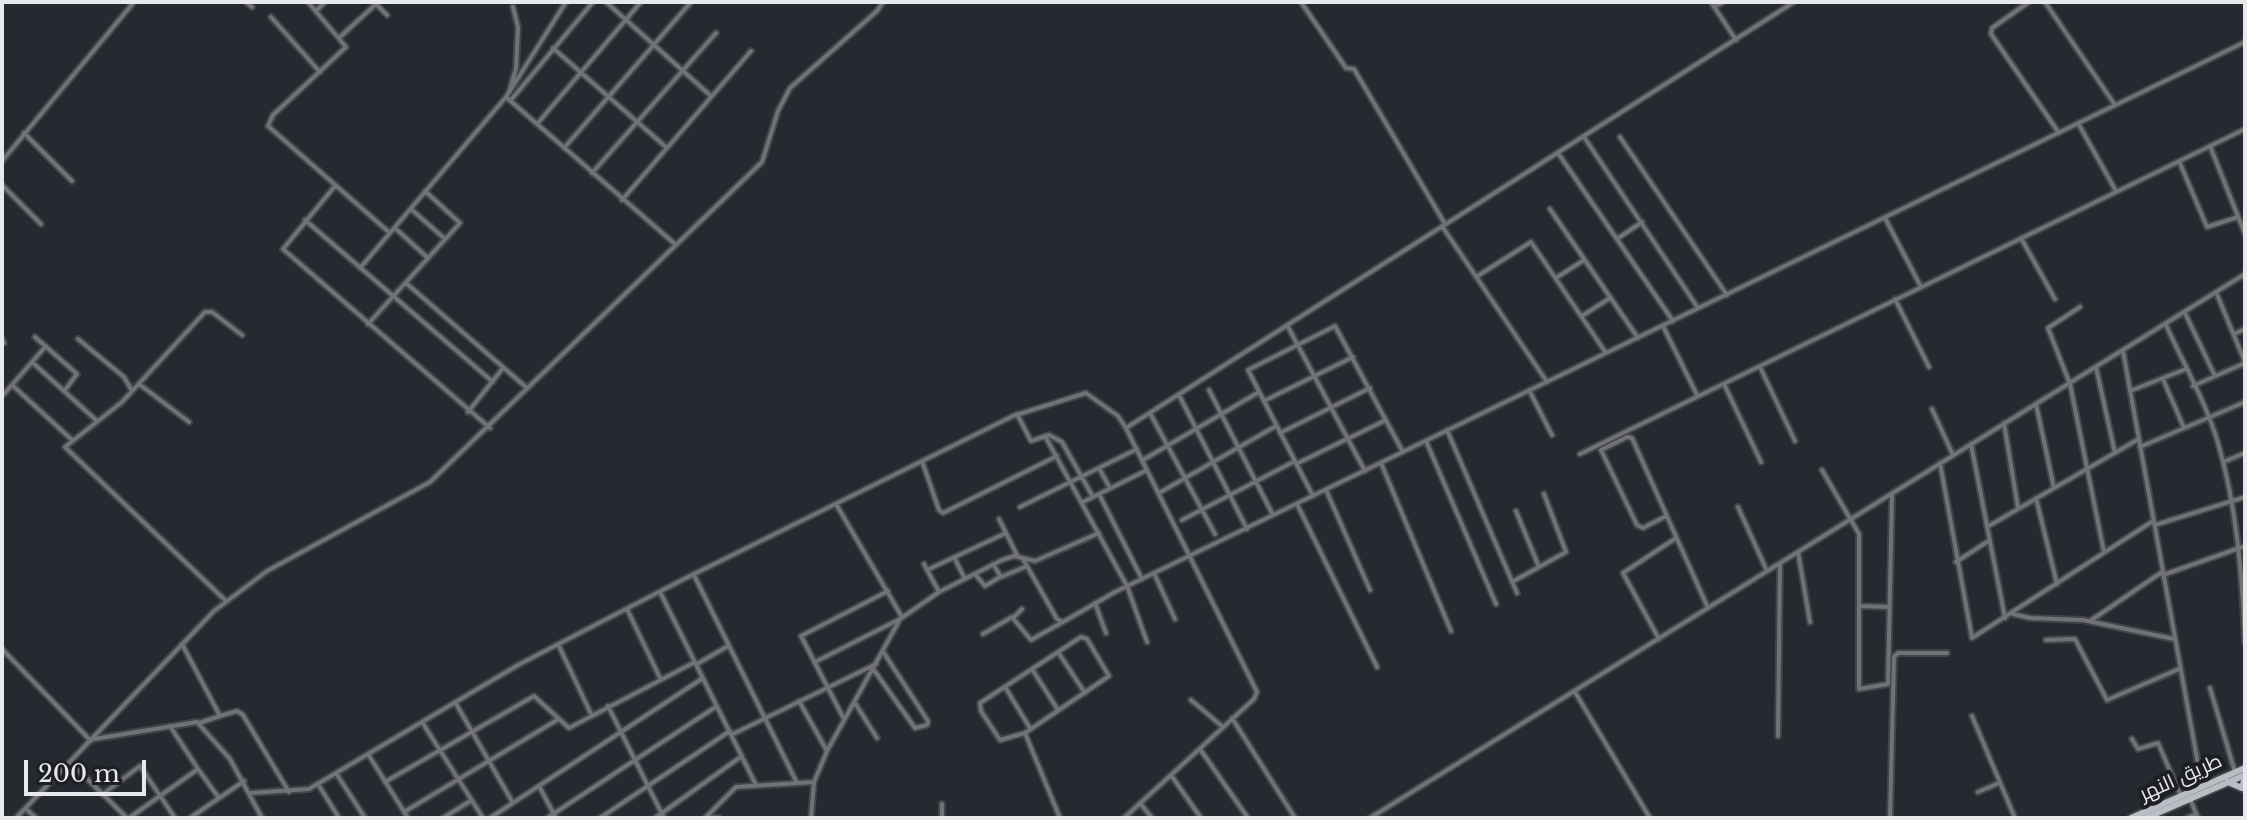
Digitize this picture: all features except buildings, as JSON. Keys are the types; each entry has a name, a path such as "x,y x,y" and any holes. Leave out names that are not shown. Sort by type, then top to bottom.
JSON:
{"main road":[{"name":"طريق النهر","path":"2131,818 2142,817 2190,799 2240,776 2245,768"},
{"name":"طريق النهر","path":"2142,817 2202,786 2240,776"},
{"path":"2240,776 2245,795"},
{"path":"2228,782 2242,788"}],"street":[{"path":"2,161 4,154 134,2"},
{"path":"246,2 252,7"},
{"path":"308,2 340,37 345,50 267,122 390,233"},
{"path":"316,11 325,2"},
{"path":"509,96 566,2"},
{"path":"360,268 593,2"},
{"path":"606,2 711,96"},
{"path":"537,124 641,2"},
{"path":"564,148 691,2"},
{"path":"16,818 226,601 267,571 430,482 490,428 527,388 765,157 778,111 790,88 877,11 883,2"},
{"path":"1301,2 1346,68 1354,69 1476,277 1547,382"},
{"path":"1723,2 1713,5 1736,40"},
{"path":"1126,428 1794,2"},
{"path":"2029,2 1992,28 1991,34 2059,133"},
{"path":"2045,2 2115,105"},
{"path":"340,37 375,3 387,15"},
{"path":"509,96 515,71 518,22 513,7"},
{"path":"271,17 320,72"},
{"path":"592,173 716,33"},
{"path":"1014,617 1031,640 1127,586 2245,42"},
{"path":"553,48 667,148"},
{"path":"622,200 751,51"},
{"path":"515,71 521,75"},
{"path":"509,96 622,200 675,244"},
{"path":"2078,123 2116,191"},
{"path":"1580,454 2245,129"},
{"path":"24,133 72,181"},
{"path":"1584,137 1698,308"},
{"path":"1620,137 1727,295"},
{"path":"2210,146 2245,234"},
{"path":"1558,153 1673,321"},
{"path":"2179,161 2207,227 2238,217"},
{"path":"2,185 41,224"},
{"path":"335,186 283,249 490,428"},
{"path":"368,324 460,221 425,191"},
{"path":"411,209 446,239"},
{"path":"1550,209 1638,338"},
{"path":"1885,217 1921,287"},
{"path":"305,220 493,382"},
{"path":"1617,239 1642,222"},
{"path":"395,228 428,258"},
{"path":"2021,238 2055,299"},
{"path":"1476,277 1531,242 1606,353"},
{"path":"1556,278 1584,260"},
{"path":"1370,818 2245,274"},
{"path":"406,283 527,388"},
{"path":"2193,386 2245,363 2243,349 2216,292"},
{"path":"1581,316 1610,298"},
{"path":"1895,299 1929,367"},
{"path":"2080,307 2048,328 2070,384 2104,552"},
{"path":"226,601 65,447 132,391 209,310 242,335"},
{"path":"2185,313 2215,376"},
{"path":"1287,325 1365,471"},
{"path":"2166,325 2208,418 2223,462 2244,590 2245,642"},
{"path":"1313,496 1248,369 1299,343 1336,326 1403,452"},
{"path":"1663,326 1697,396"},
{"path":"2234,334 2245,329"},
{"path":"35,337 78,376 65,390"},
{"path":"78,339 128,381 132,391"},
{"path":"4,394 46,346"},
{"path":"2123,351 2202,786"},
{"path":"1264,401 1353,357"},
{"path":"32,362 96,420"},
{"path":"1760,366 1795,441"},
{"path":"2096,367 2115,453"},
{"path":"468,412 503,368"},
{"path":"2130,391 2186,369"},
{"path":"2163,378 2184,428"},
{"path":"1724,383 1761,462"},
{"path":"139,384 189,422"},
{"path":"12,385 71,439"},
{"path":"1280,433 1370,388"},
{"path":"1209,390 1273,515"},
{"path":"1529,390 1552,435"},
{"path":"1143,460 1259,392"},
{"path":"251,793 289,792 318,784 558,644 660,592 1017,414 1086,393 1118,416 1126,428 1256,688 1256,697 1124,818"},
{"path":"1178,395 1247,529"},
{"path":"2140,447 2245,402"},
{"path":"2036,404 2054,488"},
{"path":"1932,409 1953,455"},
{"path":"1150,413 1215,534"},
{"path":"1017,414 1031,441 1050,435 1062,442 1142,579"},
{"path":"1182,520 1386,420"},
{"path":"2004,423 2018,508"},
{"path":"1159,493 1276,426"},
{"path":"1447,430 1517,593"},
{"path":"1045,436 1127,586 1147,642"},
{"path":"1666,516 1643,528 1637,525 1601,450 1627,437 1632,438 1708,608"},
{"path":"1987,527 2138,440"},
{"path":"1426,441 1496,604"},
{"path":"1971,444 2005,618"},
{"path":"1020,507 1137,449"},
{"path":"2223,462 2245,453"},
{"path":"922,461 939,510 943,513 1057,456"},
{"path":"1381,463 1451,631"},
{"path":"1940,463 1972,638 2154,523 2245,497"},
{"path":"1099,469 1110,488"},
{"path":"1083,502 1147,470"},
{"path":"1822,470 1853,519 1860,544 1859,689 1887,685 1892,495"},
{"path":"1326,490 1370,590"},
{"path":"1512,582 1563,555 1566,549 1544,494"},
{"path":"2036,498 2057,584"},
{"path":"836,504 901,618"},
{"path":"1297,504 1377,667"},
{"path":"1738,507 1767,571"},
{"path":"1516,511 1539,567"},
{"path":"999,519 1057,619 1063,622"},
{"path":"927,570 1006,533"},
{"path":"815,662 901,618 939,592 993,564 1020,558 1040,560 1099,533"},
{"path":"1659,639 1623,573 1676,538"},
{"path":"1956,562 1990,540"},
{"path":"2090,621 2162,574 2245,546"},
{"path":"1798,552 1810,622"},
{"path":"954,557 965,579"},
{"path":"1778,736 1780,563"},
{"path":"924,564 939,592"},
{"path":"993,564 1001,577"},
{"path":"975,574 985,586 1027,566"},
{"path":"1154,573 1175,619"},
{"path":"694,575 797,783"},
{"path":"844,719 802,635 888,591"},
{"path":"660,592 756,785"},
{"path":"1095,603 1106,633"},
{"path":"1859,606 1889,607"},
{"path":"627,609 661,680"},
{"path":"983,634 1014,617 1022,609"},
{"path":"2013,614 2030,618 2090,621 2174,639"},
{"path":"811,818 814,782 827,751 901,618"},
{"path":"1084,637 1110,673 1025,733 1002,741 981,711 980,703 1058,652 1084,637"},
{"path":"2046,640 2075,639 2107,700 2179,669"},
{"path":"182,644 220,716"},
{"path":"558,644 592,716"},
{"path":"385,782 536,695 557,720 569,728 728,646"},
{"path":"2,649 91,740"},
{"path":"874,670 915,728 927,725 928,721 883,652"},
{"path":"1058,652 1085,693"},
{"path":"1890,818 1894,657 1898,653 1947,653"},
{"path":"600,818 731,733 878,663"},
{"path":"1032,669 1058,710"},
{"path":"490,818 703,678"},
{"path":"1005,687 1030,728"},
{"path":"2210,688 2240,776"},
{"path":"1575,692 1650,818"},
{"path":"1191,700 1223,727"},
{"path":"799,701 827,751"},
{"path":"455,702 513,803"},
{"path":"855,703 877,738"},
{"path":"608,706 663,816"},
{"path":"547,818 555,816 634,757 717,706"},
{"path":"91,740 199,723 237,711 243,715 289,792"},
{"path":"1972,716 2015,818"},
{"path":"1232,718 1295,818"},
{"path":"404,812 557,720"},
{"path":"422,722 483,818"},
{"path":"199,723 244,780 262,818"},
{"path":"170,726 219,798"},
{"path":"1025,733 1060,818"},
{"path":"2132,739 2138,749 2158,743 2181,796"},
{"path":"1200,749 1248,818"},
{"path":"368,754 408,818"},
{"path":"655,818 663,816 742,756"},
{"path":"70,762 128,818 198,769"},
{"path":"103,794 140,766 175,818"},
{"path":"336,773 365,818"},
{"path":"1171,775 1201,818"},
{"path":"190,818 244,780"},
{"path":"706,817 730,790 756,785 814,782"},
{"path":"1978,792 1999,783"},
{"path":"318,784 339,818"},
{"path":"539,786 555,816"},
{"path":"2187,818 2197,816 2190,799"},
{"path":"443,818 472,800"},
{"path":"1140,803 1152,818"},
{"path":"942,804 942,818"},
{"path":"25,808 36,818"},
{"path":"1379,812 1384,818"},
{"path":"706,817 719,818"}]}
